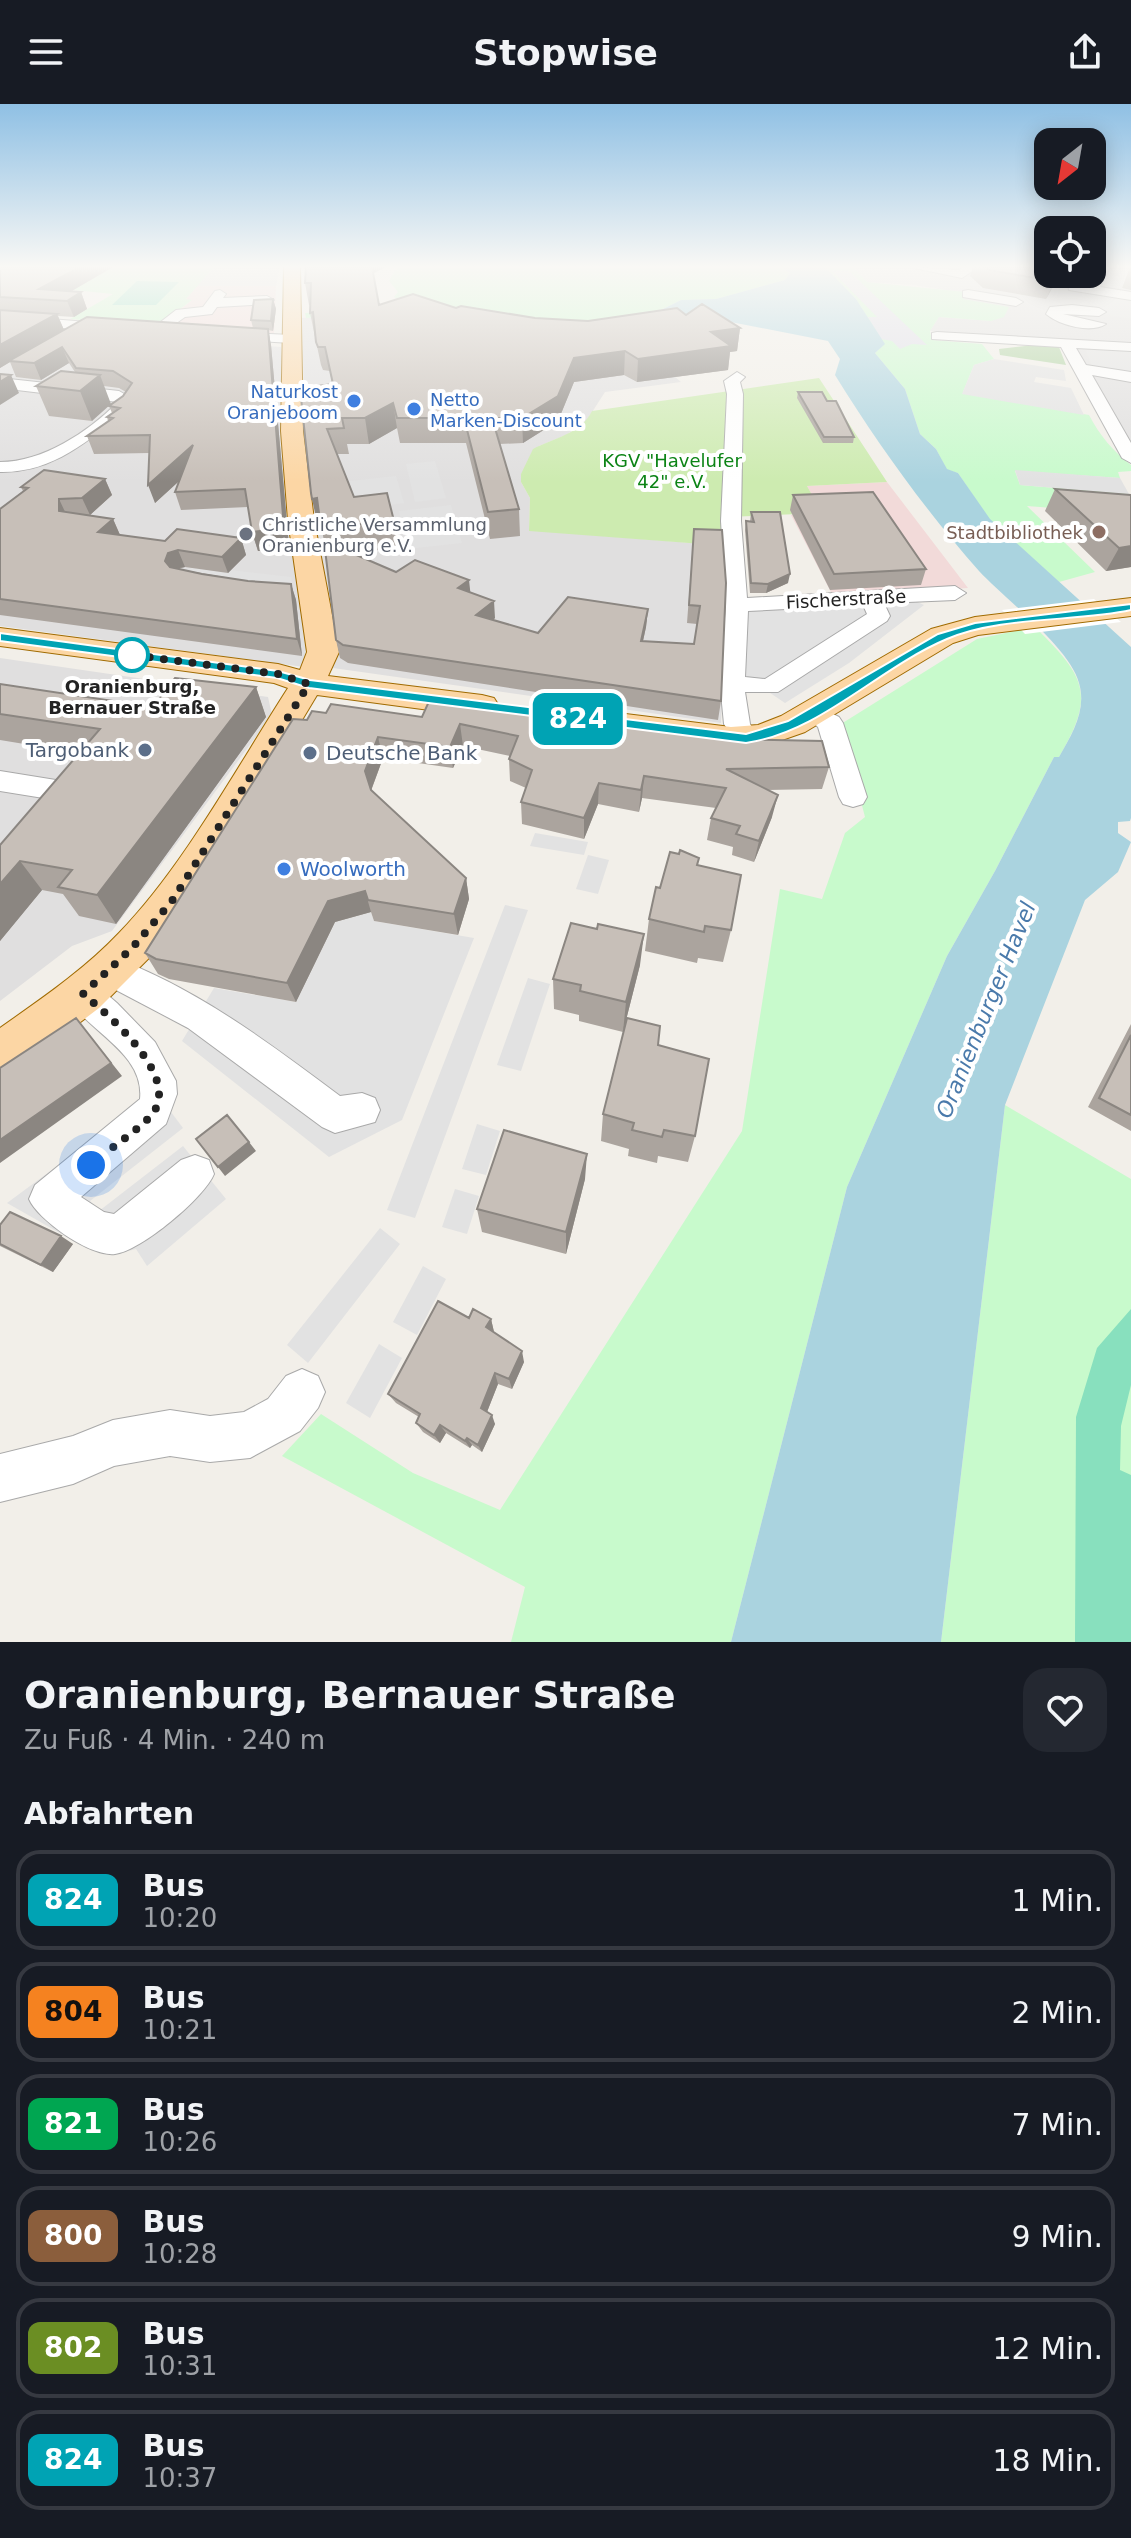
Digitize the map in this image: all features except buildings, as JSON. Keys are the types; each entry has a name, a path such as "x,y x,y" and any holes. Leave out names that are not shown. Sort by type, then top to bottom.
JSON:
{"main road":[{"path":"0,1055 96,982 172,901 309,684 323,652 298,591 301,520 292,431 291,339"},
{"path":"0,637 278,674 309,684 746,738 777,731 942,636 975,626 1119,609"},
{"path":"0,653 268,689 309,684"}],"street":[{"path":"978,339 1065,342 1071,339"},
{"path":"1065,342 1131,458"},
{"path":"1081,369 1131,377"},
{"path":"0,467 19,469 40,464 121,408 127,400 5,376"},
{"path":"736,385 731,521 737,605 732,683 737,724 746,738"},
{"name":"Fischerstraße","path":"737,605 955,593"},
{"path":"732,683 769,687 879,616 870,597"},
{"path":"813,712 830,723 853,797"},
{"path":"0,781 62,791 44,813"},
{"path":"96,982 162,993 265,1059 335,1115 362,1110"},
{"path":"96,982 113,1019 155,1072 160,1093 153,1112 49,1199 97,1231 114,1234 127,1229 195,1174"},
{"path":"0,1478 73,1460 113,1443 170,1433 210,1439 250,1435 284,1415 302,1392"}],"shaded area":[{"path":"0,339 171,339 281,347 308,624 304,667 0,626"},
{"path":"303,339 631,339 681,382 605,392 587,420 566,435 539,446 521,482 530,498 529,530 729,546 721,723 333,668 332,639 306,475"},
{"path":"881,339 920,339 927,345 912,344 900,349 892,341"},
{"path":"981,339 1131,339 1131,458 1065,343"},
{"path":"1085,348 1131,352 1131,372 1092,366"},
{"path":"994,359 1064,370 1066,381 1036,377 1034,382 1071,388 1084,415 962,394 974,365"},
{"path":"435,461 446,498 415,502 406,464"},
{"path":"1015,470 1120,478 1129,494 1020,485"},
{"path":"396,476 404,503 356,509 350,481"},
{"path":"887,482 968,588 833,596 791,515 821,513 807,486"},
{"path":"451,505 462,543 407,549 399,511"},
{"path":"194,566 291,577 292,585 185,574"},
{"path":"911,599 924,605 849,663 785,703 745,676 748,609"},
{"path":"0,658 268,697 272,715 112,931 72,946 0,1001"},
{"path":"535,833 588,842 584,855 530,846"},
{"path":"588,855 609,860 598,894 576,889"},
{"path":"505,905 528,910 415,1218 387,1210"},
{"path":"371,912 374,921 474,938 402,1120 329,1157 182,1041 214,988 296,1002 335,922"},
{"path":"528,978 550,984 521,1071 497,1065"},
{"path":"137,1107 171,1112 183,1128 90,1201 99,1211 183,1146 226,1199 147,1266 136,1249 113,1255 72,1240 7,1203"},
{"path":"477,1124 500,1131 486,1175 462,1169"},
{"path":"455,1189 479,1196 467,1234 442,1227"},
{"path":"380,1228 400,1244 308,1363 287,1345"},
{"path":"423,1266 446,1279 417,1335 393,1322"},
{"path":"379,1344 402,1358 370,1418 346,1403"}],"green space":[{"path":"881,339 932,339 982,344 994,359 974,365 963,392 1089,415 1107,443 1131,465 1131,471 1118,472 1120,478 1015,471 1020,485 1129,494 1131,514 1027,506 1095,572 1059,582 989,519 958,473 947,470 936,449 920,434 905,389 875,353 884,344"},
{"path":"1034,345 1059,347 1066,365 1000,355 999,349"},
{"name":"KGV \"Havelufer 42\" e.V.","path":"819,378 887,482 807,486 822,513 728,517 729,546 529,531 530,498 521,482 521,474 533,449 574,430 592,411"},
{"path":"1035,627 1074,673 1080,686 1078,717 1059,757 1054,757 947,956 847,1187 731,1642 511,1642 525,1587 282,1456 321,1414 413,1473 500,1510 742,1131 780,889 822,899 845,833 865,817 841,724 977,639"},
{"path":"1005,1105 1131,1179 1131,1642 941,1642"},
{"path":"1131,1309 1131,1385 1121,1426 1120,1470 1131,1475 1131,1642 1075,1642 1076,1417 1097,1348"}],"water":[{"name":"Oranienburger Havel","path":"817,339 882,339 885,344 875,353 905,389 920,434 936,449 947,469 958,473 990,519 1131,647 1131,818 1130,821 1118,822 1118,833 1131,842 1118,872 1085,900 1005,1105 941,1642 731,1642 847,1187 947,956 1054,757 1059,757 1073,731 1080,712 1081,693 1073,669 1063,655 979,571 903,476 835,375 840,359 828,341"}],"pier":[{"path":"1094,599 1121,622 1025,634 1002,610"}],"bus line":[{"name":"824","path":"0,637 278,674 309,684 731,739 762,736 793,724 942,636 975,626 1131,607"}],"place":[{"name":"Naturkost Oranjeboom","path":"354,401"},
{"name":"Netto Marken-Discount","path":"414,409"},
{"name":"Stadtbibliothek","path":"1099,532"},
{"name":"Christliche Versammlung Oranienburg e.V.","path":"246,534"},
{"name":"Oranienburg, Bernauer Straße","path":"132,655"},
{"name":"Targobank","path":"145,750"},
{"name":"Deutsche Bank","path":"310,753"},
{"name":"Woolworth","path":"284,869"}],"route":[{"path":"91,1165 153,1112 160,1093 155,1072 113,1019 83,994 133,947 172,901 309,684 278,674 132,655"}]}
